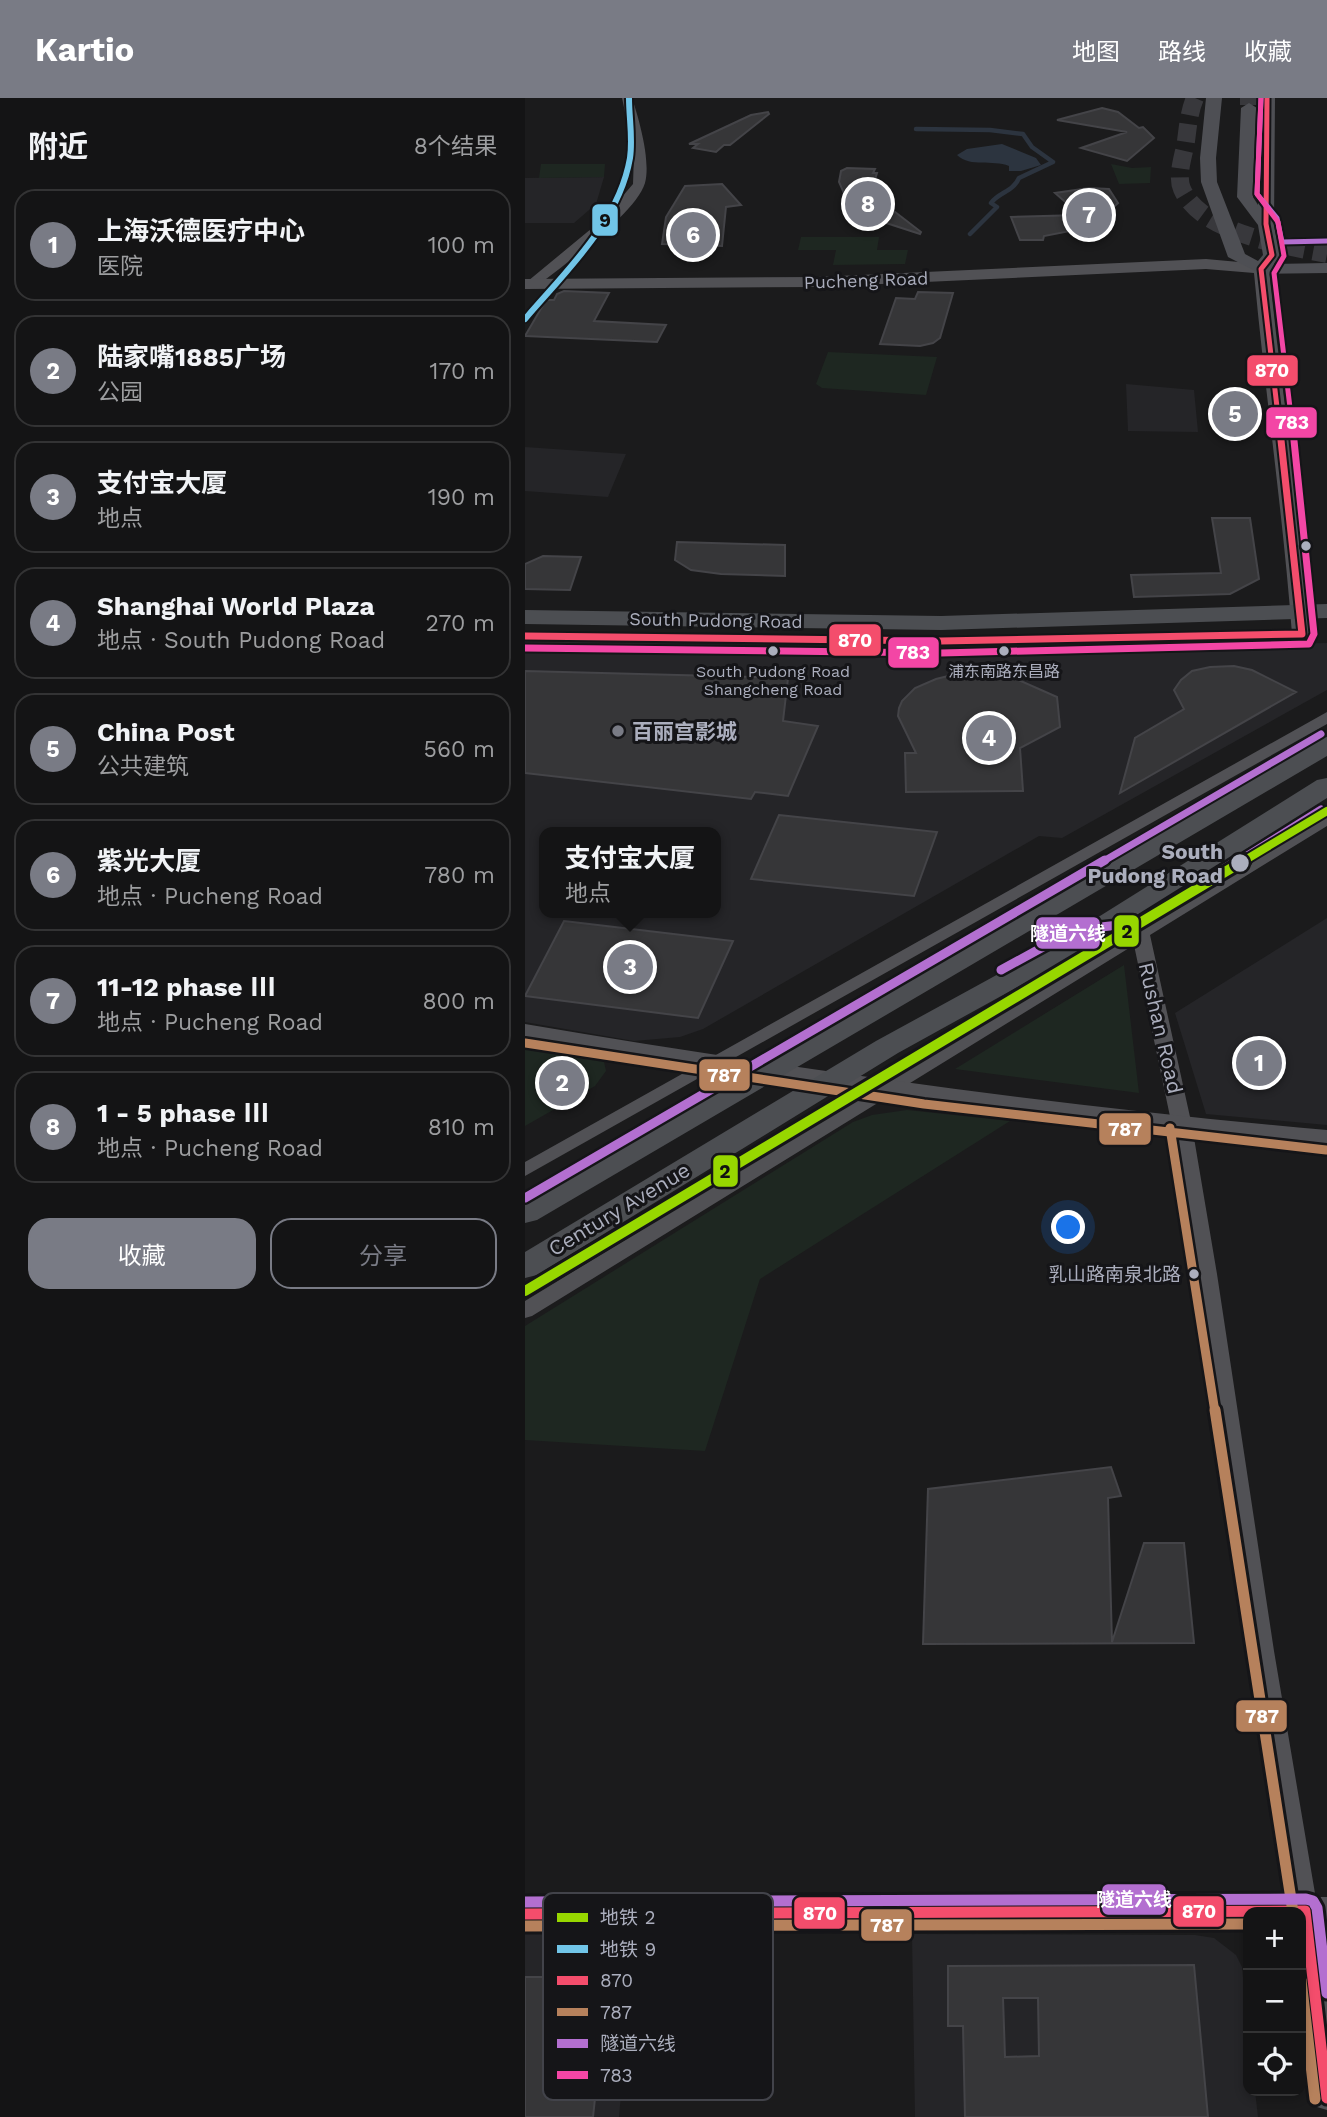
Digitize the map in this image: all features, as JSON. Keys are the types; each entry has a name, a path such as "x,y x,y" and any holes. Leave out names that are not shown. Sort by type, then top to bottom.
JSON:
{"main road":[{"path":"1214,98 1209,150 1209,188 1230,231"},
{"path":"1226,185 1230,231 1237,257 1261,269 1272,255 1266,224 1267,98"},
{"path":"1249,106 1245,197 1266,224"},
{"name":"Pucheng Road","path":"1237,257 1327,253"},
{"name":"Pucheng Road","path":"1261,269 1327,268"},
{"name":"South Pudong Road","path":"525,636 941,640 1300,624 1327,611"},
{"name":"South Pudong Road","path":"525,617 941,623 1300,624 1327,633"},
{"name":"Century Avenue","path":"525,1212 1327,744"},
{"name":"Century Avenue","path":"525,1267 830,1081 1078,942 1327,786"}],"street":[{"path":"527,287 624,204 639,183 638,149 627,98"},
{"name":"Pucheng Road","path":"1206,264 1237,257"},
{"name":"Pucheng Road","path":"527,287 815,282 1206,264 1261,269"},
{"path":"1261,269 1274,399 1295,546 1300,624"},
{"path":"525,1170 1327,717"},
{"path":"525,1311 1327,819"},
{"name":"Rushan Road","path":"1078,942 1141,935 1182,1126 1207,1274 1262,1651 1316,1911 1327,2098"},
{"path":"525,1031 887,1089 1182,1126 1327,1139"},
{"path":"773,1913 1316,1911"},
{"path":"525,1914 543,1914"}],"shaded area":[{"path":"541,164 605,164 604,177 539,178"},
{"path":"1111,164 1132,168 1151,167 1150,183 1119,184"},
{"path":"604,177 596,204 574,223 525,223 525,178"},
{"path":"801,237 879,237 877,250 908,250 905,264 833,265 836,250 798,250"},
{"path":"828,352 937,357 926,395 822,388 816,384"},
{"path":"1126,384 1194,390 1198,432 1128,431"},
{"path":"525,447 626,454 608,497 525,491"},
{"path":"525,641 994,650 1327,643 1327,690 1062,838 1039,836 703,1029 680,1037 634,1041 525,1022"},
{"path":"1327,918 1327,1125 1206,1114 1175,1013"},
{"path":"1124,965 1139,1093 955,1069"},
{"path":"525,1045 596,1058 604,1062 606,1071 595,1086 525,1126"},
{"path":"907,1110 1010,1121 760,1279 705,1451 525,1440 525,1326 853,1122 872,1115"},
{"path":"525,1934 543,1934 543,2100 620,2100 619,2117 525,2117"},
{"path":"912,1934 1195,1935 1214,1938 1236,1955 1242,1967 1243,2096 1256,2096 1258,2117 915,2117"}],"water":[{"path":"1002,144 1036,158 1041,165 1021,171 1009,171 1009,166 969,161 957,155 967,149"}],"building":[{"path":"1102,108 1118,112 1139,128 1143,127 1154,138 1127,161 1081,148 1127,132 1057,120"},
{"path":"769,114 730,145 724,145 716,152 693,148 698,144 689,144 751,115"},
{"path":"847,168 875,169 873,173 877,173 873,186 877,198 921,232 920,234 858,211 846,198 839,182 841,171"},
{"path":"722,184 741,205 726,207 722,246 662,244 666,217 685,186"},
{"path":"1089,188 1109,189 1118,203 1105,215 1106,224 1044,236 1043,240 1020,240 1011,217 1080,215 1055,193"},
{"path":"564,291 609,293 594,321 666,325 657,342 525,336 546,300 554,300 557,294"},
{"path":"918,292 953,293 940,338 920,346 880,344 896,298 915,299"},
{"path":"1212,518 1250,518 1259,579 1230,594 1134,597 1131,575 1221,573"},
{"path":"677,542 785,545 785,576 691,570 675,560"},
{"path":"543,556 581,557 570,590 525,589 525,564"},
{"path":"1234,666 1252,670 1296,692 1120,793 1135,738 1184,709 1174,690 1181,680 1192,671"},
{"path":"525,671 788,678 783,721 818,726 788,796 755,792 751,799 525,773"},
{"path":"956,674 961,678 1014,678 1057,697 1060,727 1020,748 1023,791 906,792 905,753 916,753 898,716 899,708 915,688"},
{"path":"779,815 937,832 914,896 751,879"},
{"path":"564,921 733,941 698,1018 525,996"},
{"path":"1111,1467 1121,1496 1108,1498 1112,1642 1144,1543 1184,1543 1194,1643 923,1644 928,1489"},
{"path":"1194,1965 1208,2117 965,2117 963,2026 948,2026 948,1966","holes":["1003,1998 1038,1998 1039,2056 1005,2057"]},
{"path":"525,1977 543,1977 543,2100 595,2100 593,2117 525,2117"}],"waterway":[{"path":"916,129 990,130 1023,134 1032,147 1053,162 1019,178 1013,186 994,199 991,203 997,207 970,234"}],"tunnel":[{"path":"1195,98 1180,178 1182,189 1192,204 1207,217 1246,235 1327,254"},
{"path":"1249,98 1249,105"}],"metro line":[{"name":"9","path":"525,319 573,264 615,203 630,158 629,98"},
{"name":"2","path":"525,1291 1327,811"}],"transit line":[{"name":"隧道六线","path":"1261,98 1257,194 1277,218 1282,242 1327,241"},
{"name":"783","path":"525,648 941,653 1309,644 1314,634 1310,589 1274,273 1284,256 1278,222 1257,194 1261,98"},
{"name":"870","path":"525,636 941,641 1302,634 1261,269 1272,255 1266,224 1267,98"},
{"name":"隧道六线","path":"525,1198 1321,734"},
{"name":"隧道六线","path":"1001,970 1074,930 1137,923 1321,809"},
{"name":"787","path":"525,1043 924,1104 1326,1150"},
{"name":"787","path":"1170,1128 1292,1907"},
{"name":"隧道六线","path":"773,1901 1306,1899 1313,1901 1317,1908 1327,1993"},
{"name":"隧道六线","path":"525,1902 543,1902"},
{"name":"870","path":"773,1913 1305,1911 1327,2098"},
{"name":"870","path":"525,1914 543,1914"},
{"name":"787","path":"773,1925 1243,1924"},
{"name":"787","path":"525,1926 543,1926"},
{"name":"787","path":"1306,2022 1315,2099"}],"place":[{"name":"1 - 5 phase Ⅲ","path":"868,204"},
{"name":"11-12 phase Ⅲ","path":"1089,215"},
{"name":"紫光大厦","path":"693,235"},
{"name":"China Post","path":"1235,414"},
{"name":"South Pudong Road Shangcheng Road","path":"773,651"},
{"name":"浦东南路东昌路","path":"1004,651"},
{"name":"百丽宫影城","path":"618,731"},
{"name":"Shanghai World Plaza","path":"989,738"},
{"name":"South Pudong Road","path":"1240,863"},
{"name":"支付宝大厦","path":"630,967"},
{"name":"上海沃德医疗中心","path":"1259,1063"},
{"name":"陆家嘴1885广场","path":"562,1083"},
{"name":"乳山路南泉北路","path":"1194,1274"}]}
